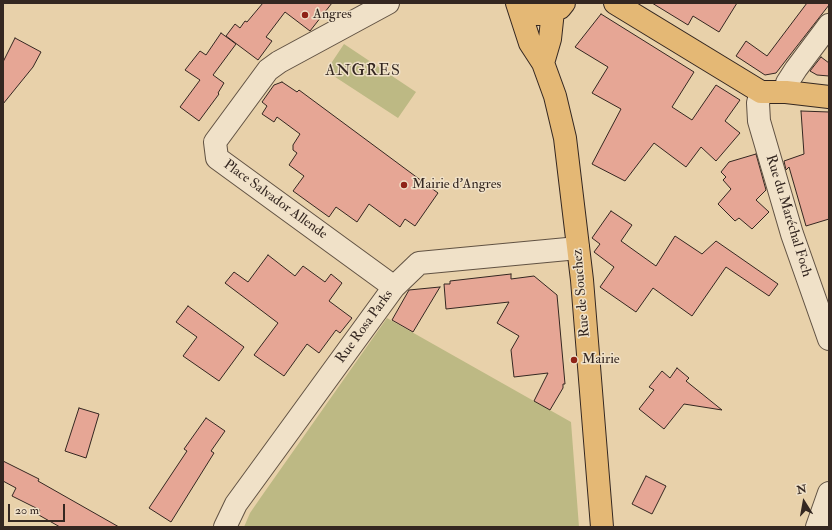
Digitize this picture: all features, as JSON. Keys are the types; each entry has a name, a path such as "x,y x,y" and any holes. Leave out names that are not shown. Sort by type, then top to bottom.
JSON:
{"main road":[{"path":"517,3 524,11 530,14 546,14 558,7"},
{"name":"Rue de Souchez","path":"517,3 530,43 543,63 555,96 564,138 578,248 602,527"},
{"path":"615,3 762,92 786,92 829,97"},
{"path":"543,63 558,7"}],"street":[{"name":"Place Salvador Allende","path":"388,3 279,62 268,70 215,142 216,158 394,287"},
{"path":"786,92 787,83 829,25"},
{"name":"Rue du Maréchal Foch","path":"762,92 758,103 759,121 792,234 829,339"},
{"name":"Rue Rosa Parks","path":"225,527 236,504 394,287 418,263 578,248"},
{"path":"817,527 829,494"}],"shaded area":[{"path":"344,44 416,92 398,118 326,71"},
{"path":"387,318 571,422 579,527 244,527 250,513"}],"building":[{"path":"263,3 332,3 310,31 285,12 266,37 272,41 258,60 226,36 235,24 240,28 245,21 247,22"},
{"path":"652,3 737,3 719,32 693,16 688,25"},
{"path":"807,3 829,3 829,5 776,73 765,75 736,56 746,41 767,56"},
{"path":"601,14 694,72 672,107 692,120 716,85 740,100 725,121 740,133 716,161 701,147 686,167 654,143 625,181 592,164 621,109 592,93 608,67 575,47"},
{"path":"221,33 236,44 213,75 224,83 218,93 219,94 199,121 180,107 200,80 185,70 200,51 206,55"},
{"path":"15,38 41,52 33,67 3,104 3,62"},
{"path":"821,57 829,63 829,76 817,75 810,71"},
{"path":"282,82 297,92 299,90 438,193 415,226 405,219 400,227 369,204 357,222 336,207 329,217 293,191 304,176 289,165 297,153 293,150 293,145 300,134 277,117 274,122 262,114 267,106 262,102 274,85"},
{"path":"801,111 829,112 829,219 806,226 789,167 786,170 784,161 804,154"},
{"path":"756,154 766,190 756,200 769,212 752,229 739,218 735,221 718,204 731,189 723,180 726,177 721,172 729,162"},
{"path":"611,211 632,225 621,241 656,266 675,236 702,254 716,241 778,284 769,296 726,267 692,316 653,288 636,312 600,287 614,267 594,252 600,244 592,238"},
{"path":"268,255 295,276 303,266 325,282 331,274 342,283 329,301 352,318 340,333 336,330 319,353 307,344 284,376 254,355 278,323 225,283 234,272 248,282"},
{"path":"511,274 511,279 534,276 557,295 565,384 563,384 563,388 550,410 534,401 548,373 514,377 511,350 519,336 497,323 509,302 446,309 444,284 450,284 450,281"},
{"path":"440,287 413,332 392,320 409,290"},
{"path":"188,306 244,347 219,381 183,356 197,337 176,322"},
{"path":"677,368 689,378 686,381 722,410 684,404 664,429 639,409 654,390 649,387 662,371 670,378"},
{"path":"79,408 99,414 86,458 65,451"},
{"path":"206,418 225,431 211,451 214,453 171,522 149,508 187,451 184,449"},
{"path":"3,461 39,479 38,481 119,527 60,527 37,514 40,510 12,496 16,488 3,481"},
{"path":"646,476 666,486 652,514 632,504"}],"place":[{"name":"Angres","path":"305,15"},
{"name":"Mairie d'Angres","path":"404,185"},
{"name":"Mairie","path":"574,360"}],"district":[{"name":"ANGRES","path":"363,72"}]}
